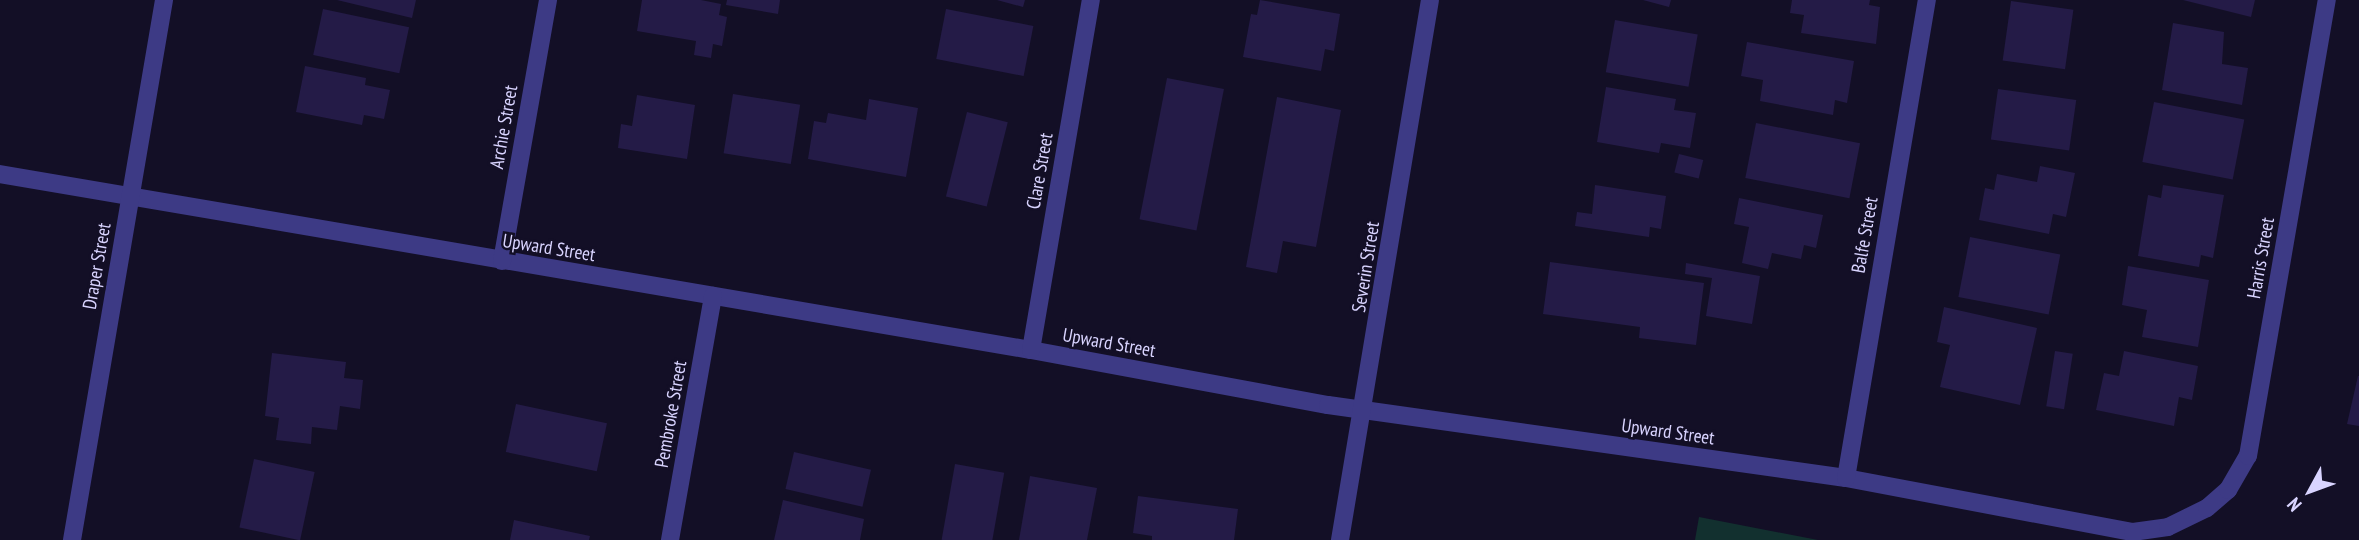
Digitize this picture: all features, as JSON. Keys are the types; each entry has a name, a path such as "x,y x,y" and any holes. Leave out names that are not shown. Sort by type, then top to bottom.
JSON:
{"street":[{"name":"Draper Street","path":"72,540 164,0"},
{"name":"Archie Street","path":"502,261 548,0"},
{"name":"Clare Street","path":"1031,350 1091,0"},
{"name":"Severin Street","path":"1340,540 1364,411 1430,0"},
{"name":"Balfe Street","path":"1846,478 1927,0"},
{"name":"Harris Street","path":"2207,508 2228,490 2248,456 2327,0"},
{"name":"Upward Street","path":"0,174 1031,350 1364,411 1846,478 2133,532 2168,527 2207,508"},
{"name":"Pembroke Street","path":"670,540 713,296"}],"green space":[{"path":"1699,517 1818,540 1695,540"}],"building":[{"path":"337,0 416,0 412,18"},
{"path":"642,0 701,0 721,4 719,15 727,17 722,46 713,44 711,58 694,55 696,41 637,31"},
{"path":"727,0 780,0 778,14 726,5"},
{"path":"997,0 1025,0 1023,7"},
{"path":"1260,0 1340,14 1334,51 1325,49 1321,71 1243,57 1251,14 1257,15"},
{"path":"1643,0 1671,0 1669,7"},
{"path":"1792,0 1870,0 1869,5 1880,7 1876,44 1801,33 1804,15 1790,13"},
{"path":"2183,0 2255,0 2251,17"},
{"path":"2011,1 2073,10 2065,69 2003,60"},
{"path":"323,9 409,27 399,73 313,55"},
{"path":"946,9 1033,26 1024,76 936,59"},
{"path":"1615,20 1698,35 1689,87 1606,72"},
{"path":"2173,23 2224,32 2222,64 2248,68 2242,105 2162,90"},
{"path":"1747,42 1854,61 1847,103 1835,100 1833,115 1760,101 1763,80 1741,76"},
{"path":"305,66 366,78 365,85 390,90 384,119 364,115 362,125 296,112"},
{"path":"1167,78 1224,89 1196,230 1140,219"},
{"path":"1606,87 1676,99 1674,110 1696,113 1690,148 1661,143 1659,153 1597,142"},
{"path":"1998,89 2076,100 2069,150 1991,140"},
{"path":"733,94 800,105 791,164 724,153"},
{"path":"637,95 695,105 687,159 618,148 621,124 632,126"},
{"path":"1277,97 1341,110 1316,247 1283,241 1277,273 1246,267"},
{"path":"869,99 918,108 906,177 808,159 814,121 826,123 828,113 866,120"},
{"path":"2154,102 2244,120 2233,179 2142,162"},
{"path":"967,112 1008,122 987,207 946,196"},
{"path":"1756,123 1860,143 1849,198 1745,178"},
{"path":"1679,154 1703,160 1699,178 1674,172"},
{"path":"2040,166 2075,173 2066,217 2053,214 2049,234 1979,220 1985,188 1994,190 1997,174 2037,182"},
{"path":"1595,185 1666,196 1661,229 1650,227 1649,237 1575,226 1577,212 1592,214"},
{"path":"2163,185 2224,195 2213,258 2201,255 2199,267 2138,256 2148,195 2161,198"},
{"path":"1739,198 1823,215 1816,248 1804,245 1801,259 1772,253 1768,269 1742,263 1749,227 1734,224"},
{"path":"1970,237 2060,255 2049,314 1958,297"},
{"path":"1550,262 1704,283 1696,345 1639,338 1640,327 1543,314"},
{"path":"1686,263 1760,276 1752,324 1706,316 1712,278 1685,274"},
{"path":"2128,266 2209,280 2198,347 2142,337 2147,310 2122,305"},
{"path":"1944,307 2037,328 2020,405 1940,387 1950,345 1937,342"},
{"path":"2055,351 2073,354 2064,409 2046,406"},
{"path":"2124,351 2198,366 2192,400 2179,397 2174,426 2096,410 2104,373 2119,376"},
{"path":"272,353 346,362 344,378 363,380 360,409 340,406 337,430 312,427 311,444 276,440 279,418 265,416"},
{"path":"2359,376 2359,426 2347,424"},
{"path":"516,404 607,423 597,471 506,452"},
{"path":"794,452 871,470 862,507 785,489"},
{"path":"254,459 315,472 300,540 239,527"},
{"path":"955,464 1004,473 992,540 942,540"},
{"path":"1030,476 1097,488 1087,540 1019,540"},
{"path":"1138,496 1238,509 1234,540 1152,540 1152,536 1133,533"},
{"path":"783,500 864,519 860,540 774,540"},
{"path":"514,520 590,536 589,540 510,540"}]}
